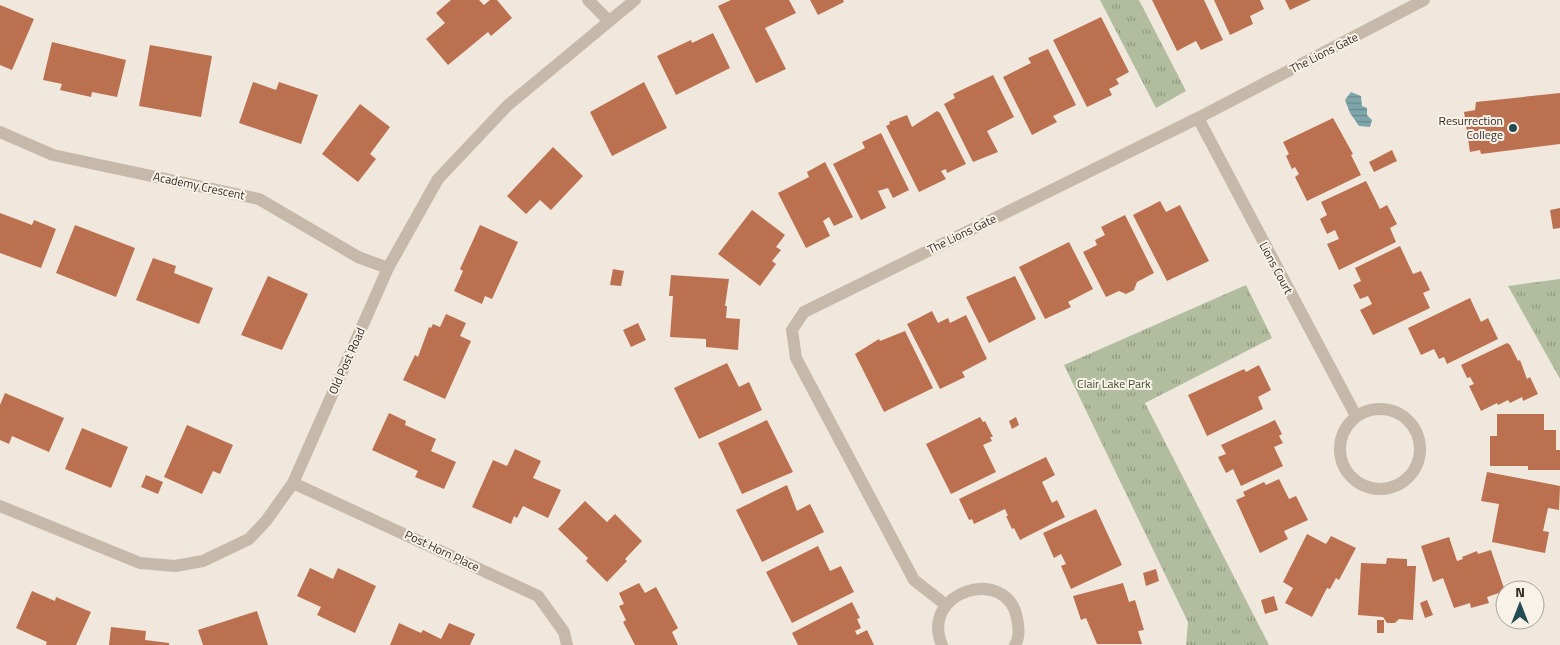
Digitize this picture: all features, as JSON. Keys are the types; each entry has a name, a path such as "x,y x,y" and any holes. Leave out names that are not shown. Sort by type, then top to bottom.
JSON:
{"street":[{"path":"588,0 609,21"},
{"name":"Old Post Road","path":"0,506 140,563 174,566 203,561 249,538 266,521 293,483 388,268 438,179 507,106 635,0"},
{"name":"The Lions Gate","path":"946,605 914,580 796,358 792,330 804,312 1198,118 1424,0"},
{"name":"Lions Court","path":"1198,118 1356,416"},
{"name":"Academy Crescent","path":"0,132 53,155 259,199 358,257 388,268"},
{"path":"1382,409 1396,412 1408,420 1419,438 1420,452 1414,470 1400,484 1379,490 1367,488 1354,481 1345,470 1340,457 1340,439 1346,426 1356,416 1368,410 1382,409"},
{"name":"Post Horn Place","path":"293,483 538,596 564,632 568,645"},
{"path":"942,645 939,629 940,618 946,605 956,596 976,588 990,590 1010,602 1016,614 1019,628 1015,645"}],"green space":[{"path":"1100,0 1139,0 1186,91 1156,108"},
{"path":"1560,279 1560,379 1508,286"},
{"name":"Clair Lake Park","path":"1246,285 1272,338 1145,403 1269,645 1186,645 1188,622 1064,365"}],"water":[{"path":"1351,92 1361,96 1362,106 1367,108 1367,115 1372,120 1370,127 1359,126 1350,113 1345,100"}],"building":[{"path":"451,0 479,0 484,5 490,0 497,0 512,18 491,36 488,32 448,65 426,39 445,23 436,13"},
{"path":"731,0 789,0 796,13 765,28 786,69 756,83 718,6"},
{"path":"810,0 843,0 844,2 818,15"},
{"path":"1152,0 1204,0 1223,40 1201,50 1196,41 1177,51"},
{"path":"1214,0 1260,0 1264,9 1250,16 1253,24 1230,35"},
{"path":"1285,0 1311,0 1290,10"},
{"path":"0,5 34,19 12,70 0,65"},
{"path":"1101,17 1129,72 1116,79 1119,84 1109,89 1112,95 1087,107 1053,40"},
{"path":"713,33 730,68 676,95 657,56 691,40 692,43"},
{"path":"52,42 126,60 117,97 92,92 91,97 60,90 62,84 43,80"},
{"path":"150,45 212,56 201,117 139,106"},
{"path":"1048,49 1076,105 1053,116 1057,122 1032,135 1003,77 1031,63 1028,58"},
{"path":"993,75 1014,117 987,131 998,152 973,162 944,104 955,98 953,94"},
{"path":"253,82 276,90 279,82 318,95 301,144 239,123"},
{"path":"644,82 667,128 612,156 590,112"},
{"name":"Resurrection College","path":"1560,93 1560,144 1481,154 1480,150 1470,152 1464,112 1475,110 1476,102"},
{"path":"360,104 390,127 370,154 376,159 358,182 322,154"},
{"path":"937,111 940,113 966,164 947,173 946,169 941,171 946,179 919,192 886,126 890,124 889,122 907,115 912,127"},
{"path":"1333,118 1353,154 1351,155 1361,175 1307,201 1295,177 1299,174 1295,167 1292,169 1286,156 1289,154 1283,142"},
{"path":"881,133 909,190 893,198 888,188 878,191 886,208 861,220 833,164 865,148 862,142"},
{"path":"553,147 583,176 551,210 540,200 526,214 507,196"},
{"path":"1392,150 1397,161 1374,172 1369,162"},
{"path":"825,162 853,217 834,226 829,217 823,221 830,236 806,248 778,193 809,177 807,172"},
{"path":"1366,181 1380,209 1387,205 1397,224 1390,228 1396,242 1339,270 1327,244 1339,239 1335,230 1327,234 1320,219 1327,215 1321,202"},
{"path":"1160,201 1166,212 1180,205 1209,261 1167,281 1133,215"},
{"path":"1560,208 1560,228 1553,229 1550,210"},
{"path":"752,210 785,235 776,247 781,250 772,261 776,264 760,286 718,254"},
{"path":"0,213 32,225 34,220 56,229 41,268 0,253"},
{"path":"1125,215 1154,273 1137,282 1134,290 1126,294 1119,291 1106,297 1083,252 1097,245 1095,240 1105,235 1101,227"},
{"path":"75,225 135,248 116,297 56,273"},
{"path":"480,225 518,242 492,299 485,296 482,304 454,291 463,271 460,269"},
{"path":"1069,242 1093,289 1068,302 1071,307 1045,319 1019,267"},
{"path":"1400,246 1413,274 1421,271 1430,290 1423,293 1430,308 1373,335 1360,310 1372,304 1368,296 1360,299 1353,285 1361,281 1355,268"},
{"path":"153,258 176,266 174,273 213,288 199,324 136,300"},
{"path":"613,269 624,271 621,286 610,285"},
{"path":"671,275 729,279 725,306 727,306 726,318 740,319 738,350 706,347 706,339 670,337 673,296 669,296"},
{"path":"268,276 308,294 282,350 241,335"},
{"path":"1015,276 1036,319 989,343 966,297"},
{"path":"1470,298 1481,322 1488,318 1498,339 1447,364 1444,357 1439,359 1434,349 1421,355 1408,328"},
{"path":"932,311 938,323 948,318 950,323 966,315 987,359 962,372 965,377 940,389 907,324"},
{"path":"446,314 466,323 460,336 471,341 445,399 403,380 415,355 418,357 429,327 431,328 433,324 440,327"},
{"path":"638,323 646,340 631,347 623,330"},
{"path":"905,331 933,388 884,412 855,354 879,339 880,341"},
{"path":"1507,343 1510,345 1518,361 1520,360 1527,379 1530,377 1538,394 1523,401 1522,397 1510,403 1508,400 1498,405 1497,403 1481,411 1469,386 1474,384 1470,377 1467,378 1461,365"},
{"path":"727,363 739,387 749,382 762,410 699,439 674,388"},
{"path":"1259,365 1271,390 1258,397 1263,409 1207,436 1188,395 1244,369 1246,372"},
{"path":"5,393 64,418 49,452 12,436 9,444 0,440 0,405"},
{"path":"389,413 406,421 405,425 436,439 431,451 456,462 444,489 415,477 418,471 372,450"},
{"path":"1497,414 1544,414 1544,430 1556,430 1556,450 1560,450 1560,470 1528,470 1528,466 1490,466 1490,436 1497,436"},
{"path":"980,417 983,422 985,421 993,437 990,437 992,441 983,445 996,472 951,494 926,444"},
{"path":"1016,417 1019,425 1012,429 1009,421"},
{"path":"767,420 793,472 742,494 718,443"},
{"path":"1275,420 1282,434 1279,436 1283,443 1274,447 1283,466 1241,486 1233,469 1226,473 1218,457 1226,454 1221,445"},
{"path":"187,425 233,445 220,474 213,471 202,494 164,477"},
{"path":"82,428 128,447 111,488 65,469"},
{"path":"515,449 541,461 533,478 561,490 548,518 523,506 517,518 514,516 511,524 472,507 493,460 507,466"},
{"path":"1046,457 1055,475 1042,482 1052,503 1057,500 1065,517 1020,540 1014,528 1012,529 1005,509 974,524 972,519 969,520 959,499"},
{"path":"1487,472 1560,486 1559,510 1548,508 1543,531 1549,532 1545,553 1492,542 1499,504 1481,501"},
{"path":"146,475 163,482 158,494 141,487"},
{"path":"1279,479 1289,499 1296,496 1308,520 1284,531 1288,539 1260,553 1236,500 1245,496 1243,492 1264,482 1266,485"},
{"path":"787,485 797,511 810,504 824,532 762,562 736,510"},
{"path":"585,501 607,522 615,514 642,541 625,559 627,561 607,582 586,561 588,558 558,529"},
{"path":"1096,509 1122,565 1071,589 1061,566 1066,564 1061,554 1054,558 1043,533"},
{"path":"1307,534 1326,544 1331,536 1356,548 1339,580 1336,578 1330,589 1327,588 1312,617 1285,603 1293,588 1283,582"},
{"path":"1449,537 1457,561 1477,551 1478,554 1491,550 1501,580 1495,580 1495,594 1487,597 1489,603 1471,608 1470,603 1454,608 1443,578 1433,582 1421,546"},
{"path":"818,546 830,571 841,566 854,592 792,623 766,572"},
{"path":"1387,558 1407,559 1407,566 1416,566 1413,620 1399,619 1395,623 1387,623 1383,617 1358,615 1361,563 1386,564"},
{"path":"310,568 333,579 338,568 376,586 355,633 317,615 321,607 297,596"},
{"path":"1156,569 1159,581 1146,586 1143,573"},
{"path":"639,583 645,593 656,587 678,628 672,632 678,645 635,645 623,622 626,620 619,606 624,604 619,593"},
{"path":"1123,583 1129,602 1135,600 1144,630 1138,631 1142,644 1097,644 1086,618 1081,620 1073,596"},
{"path":"32,591 55,601 56,597 91,612 76,645 46,645 47,642 16,628"},
{"path":"1274,596 1278,610 1265,614 1261,600"},
{"path":"1427,600 1433,615 1425,618 1420,603"},
{"path":"852,602 860,618 857,619 861,628 855,631 857,635 867,630 874,645 798,645 792,633"},
{"path":"257,611 268,645 203,645 198,630"},
{"path":"1377,620 1384,620 1384,633 1377,633"},
{"path":"399,623 421,633 423,630 441,639 449,623 475,634 470,645 390,645"},
{"path":"111,627 146,631 145,640 169,643 169,645 109,645"}],"place":[{"name":"Resurrection College","path":"1513,128"}]}
